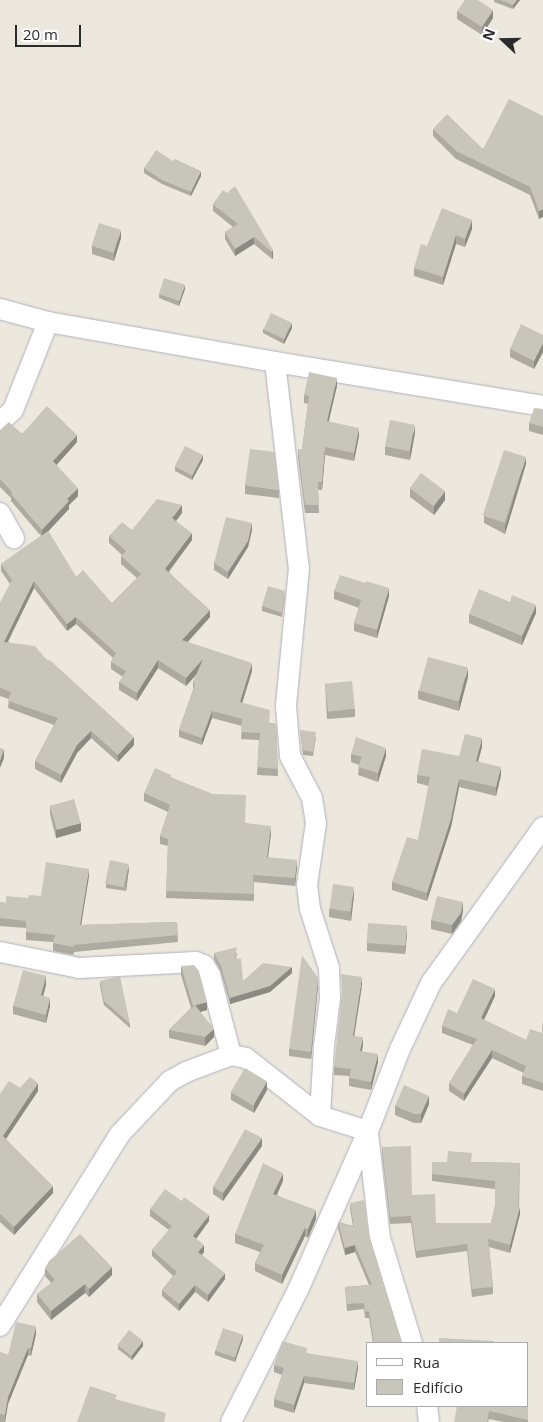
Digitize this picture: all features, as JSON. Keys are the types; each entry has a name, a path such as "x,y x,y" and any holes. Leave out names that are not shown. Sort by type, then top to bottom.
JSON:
{"street":[{"path":"0,309 48,322 543,406"},
{"path":"0,422 13,410 48,322"},
{"path":"275,362 300,568 286,706 290,756 312,798 316,823 308,884 310,909 329,968 330,998 324,1046 320,1116"},
{"path":"0,513 14,538"},
{"path":"231,1422 298,1290 368,1131 400,1049 431,983 469,927 533,855 543,827"},
{"path":"0,952 79,968 196,962 204,965 210,975 231,1055"},
{"path":"0,1326 120,1134 170,1082 186,1072 231,1055 246,1058 320,1116 368,1131"},
{"path":"368,1131 380,1238 412,1342"},
{"path":"426,1407 428,1422"}],"building":[{"path":"465,0 478,0 493,10 482,27 457,11"},
{"path":"500,0 517,0 513,5"},
{"path":"509,99 543,116 543,209 539,211 530,187 456,151 433,129 447,114 483,149"},
{"path":"156,150 173,161 175,159 201,171 191,192 162,180 144,168"},
{"path":"235,186 273,250 272,252 254,237 235,249 225,232 238,224 213,204 223,190 227,193"},
{"path":"442,208 472,220 465,239 456,235 443,277 414,268 421,244 427,246"},
{"path":"99,223 121,230 113,253 92,246"},
{"path":"164,278 185,285 180,301 159,294"},
{"path":"271,313 292,323 284,339 263,329"},
{"path":"521,324 543,335 543,343 534,361 510,349"},
{"path":"309,372 337,378 327,421 359,428 354,453 325,447 322,482 318,482 319,505 305,505 298,449 302,449 309,396 304,395"},
{"path":"47,406 77,435 53,461 78,488 67,499 69,501 42,530 0,479 0,430 9,422 22,434"},
{"path":"534,408 543,409 543,427 529,423"},
{"path":"390,420 415,425 409,451 385,447"},
{"path":"185,446 203,455 192,476 175,466"},
{"path":"250,449 275,452 279,490 245,485"},
{"path":"504,450 526,457 505,523 483,516"},
{"path":"421,473 445,491 434,506 410,488"},
{"path":"157,499 182,505 172,518 192,533 165,569 210,610 182,640 252,663 240,702 270,710 269,723 276,724 278,769 257,767 260,733 241,732 242,719 212,711 202,738 179,730 195,684 193,682 203,659 186,678 158,660 137,693 119,682 126,671 111,662 116,653 76,617 67,624 34,581 4,642 35,646 46,659 51,661 134,737 118,755 91,731 77,745 61,775 35,761 58,718 8,701 11,692 0,688 0,603 12,580 1,564 48,531 76,577 83,570 112,603 141,574 121,556 126,551 109,536 122,522 132,530"},
{"path":"226,517 252,523 248,541 228,572 214,563"},
{"path":"340,575 389,588 377,630 354,623 361,600 334,591"},
{"path":"268,586 285,591 282,613 262,606"},
{"path":"479,589 510,602 512,595 536,605 522,636 469,614"},
{"path":"428,657 468,668 459,701 419,691"},
{"path":"352,681 355,709 328,712 325,684"},
{"path":"300,730 316,732 313,752 303,750"},
{"path":"465,734 482,738 476,761 501,767 496,787 459,779 451,819 427,893 392,882 407,837 418,840 430,777 417,775 422,749 459,756"},
{"path":"356,737 386,748 378,773 358,767 362,757 351,754"},
{"path":"0,748 4,749 0,760"},
{"path":"155,768 171,775 170,777 213,794 246,795 245,823 271,826 267,857 297,860 295,878 253,875 254,894 166,891 168,839 160,836 170,805 144,793"},
{"path":"74,799 81,823 57,830 50,806"},
{"path":"110,860 129,864 124,887 105,883"},
{"path":"46,862 89,869 80,925 177,922 178,935 74,945 73,947 53,943 55,935 26,932 26,921 0,918 0,902 6,903 6,896 28,898 29,895 41,896"},
{"path":"333,884 354,887 350,912 330,909"},
{"path":"437,896 463,902 461,913 452,925 431,920"},
{"path":"368,923 407,926 406,946 367,943"},
{"path":"237,947 235,958 241,959 243,981 263,963 292,967 270,986 230,998 221,966 214,953"},
{"path":"302,955 318,978 311,1052 289,1049"},
{"path":"194,965 199,971 207,1002 193,1006 181,966"},
{"path":"23,970 46,976 41,995 50,998 46,1015 13,1006"},
{"path":"341,974 362,977 353,1036 363,1037 360,1051 378,1054 371,1082 349,1078 351,1069 334,1067 342,991"},
{"path":"120,976 130,1024 104,1001 100,981"},
{"path":"473,979 495,989 481,1018 526,1040 530,1029 542,1033 543,1020 543,1083 522,1076 526,1066 492,1050 464,1094 449,1083 477,1039 442,1026 448,1009 457,1013"},
{"path":"195,1005 214,1029 205,1037 169,1030"},
{"path":"245,1068 267,1081 253,1105 231,1092"},
{"path":"30,1077 38,1083 3,1136 53,1186 14,1227 0,1214 0,1094 9,1081 20,1088"},
{"path":"404,1085 429,1096 421,1114 414,1114 395,1106"},
{"path":"245,1129 262,1138 223,1193 213,1187"},
{"path":"411,1146 412,1195 435,1194 436,1223 491,1223 495,1206 495,1181 432,1174 432,1162 447,1162 448,1151 472,1153 471,1162 520,1163 518,1206 520,1207 510,1245 488,1239 493,1287 472,1289 467,1244 416,1251 411,1216 390,1217 382,1147"},
{"path":"263,1163 283,1173 273,1194 316,1210 308,1229 305,1228 282,1275 255,1263 264,1245 235,1234"},
{"path":"165,1189 182,1201 184,1197 209,1215 193,1236 204,1245 198,1252 225,1273 208,1295 195,1285 179,1304 162,1290 177,1272 152,1250 172,1226 150,1209"},
{"path":"364,1200 369,1235 402,1342 374,1342 369,1311 365,1312 364,1303 347,1304 345,1287 372,1285 355,1245 345,1248 338,1222 354,1227 350,1203"},
{"path":"80,1234 112,1267 89,1289 85,1284 51,1311 37,1294 55,1280 45,1268 49,1261"},
{"path":"16,1322 36,1326 31,1348 28,1348 8,1397 5,1415 0,1414 0,1352 8,1355"},
{"path":"223,1328 243,1335 235,1358 215,1351"},
{"path":"129,1330 143,1341 131,1356 117,1345"},
{"path":"439,1338 494,1341 494,1342 439,1342"},
{"path":"282,1341 307,1348 306,1353 358,1361 354,1383 304,1376 294,1405 274,1399 284,1368 274,1365"},
{"path":"90,1386 117,1395 115,1399 166,1413 164,1422 77,1422"},
{"path":"457,1407 528,1407 528,1420 489,1411 487,1422 454,1422"}]}
